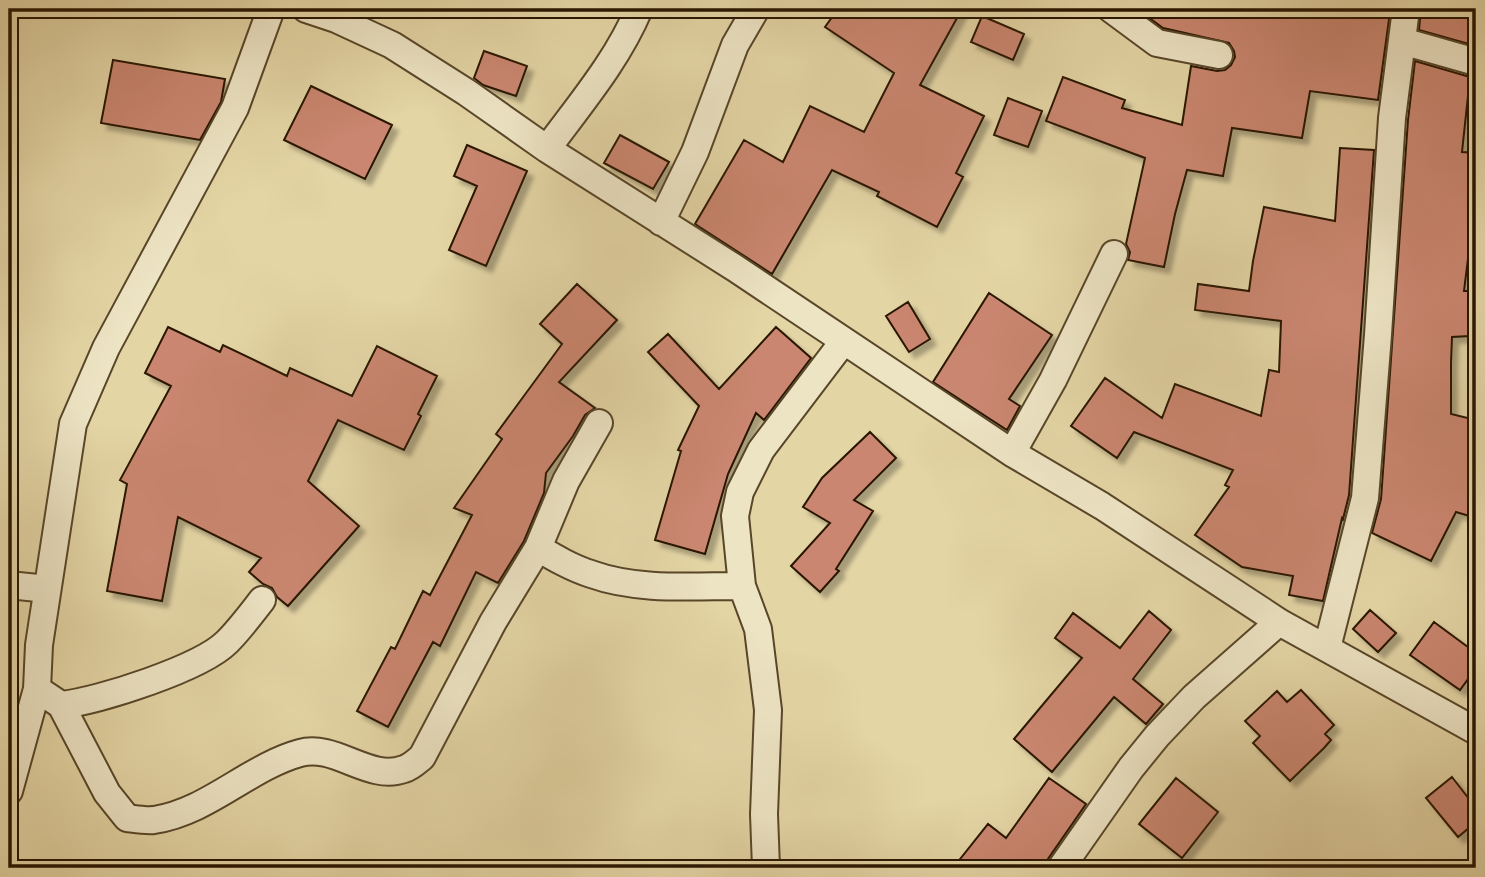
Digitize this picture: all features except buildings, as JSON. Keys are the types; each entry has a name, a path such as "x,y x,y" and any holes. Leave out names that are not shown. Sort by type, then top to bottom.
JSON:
{"street":[{"path":"9,791 37,689 39,645 73,424 106,348 236,108 271,9"},
{"path":"306,9 336,19 392,45 466,92 547,149 735,268 1012,453 1102,506 1279,622 1476,731"},
{"path":"547,149 608,67 629,33 639,9"},
{"path":"661,222 695,152 735,45 756,9"},
{"path":"1111,9 1157,43 1220,55"},
{"path":"1327,648 1364,498 1392,118 1406,9"},
{"path":"1402,41 1476,62"},
{"path":"1012,453 1053,380 1115,254"},
{"path":"766,868 764,814 768,710 758,629 742,586 735,516 740,492 761,450 843,342"},
{"path":"37,689 61,705 107,793 127,818 153,820 181,811 302,752 321,752 370,768 393,771 406,769 422,757 493,622 538,548 566,481 599,423"},
{"path":"538,548 568,566 604,578 665,586 742,586"},
{"path":"9,585 47,589"},
{"path":"61,705 99,698 200,661 226,643 262,600"},
{"path":"1061,868 1110,796 1157,736 1194,697 1279,622"}]}
